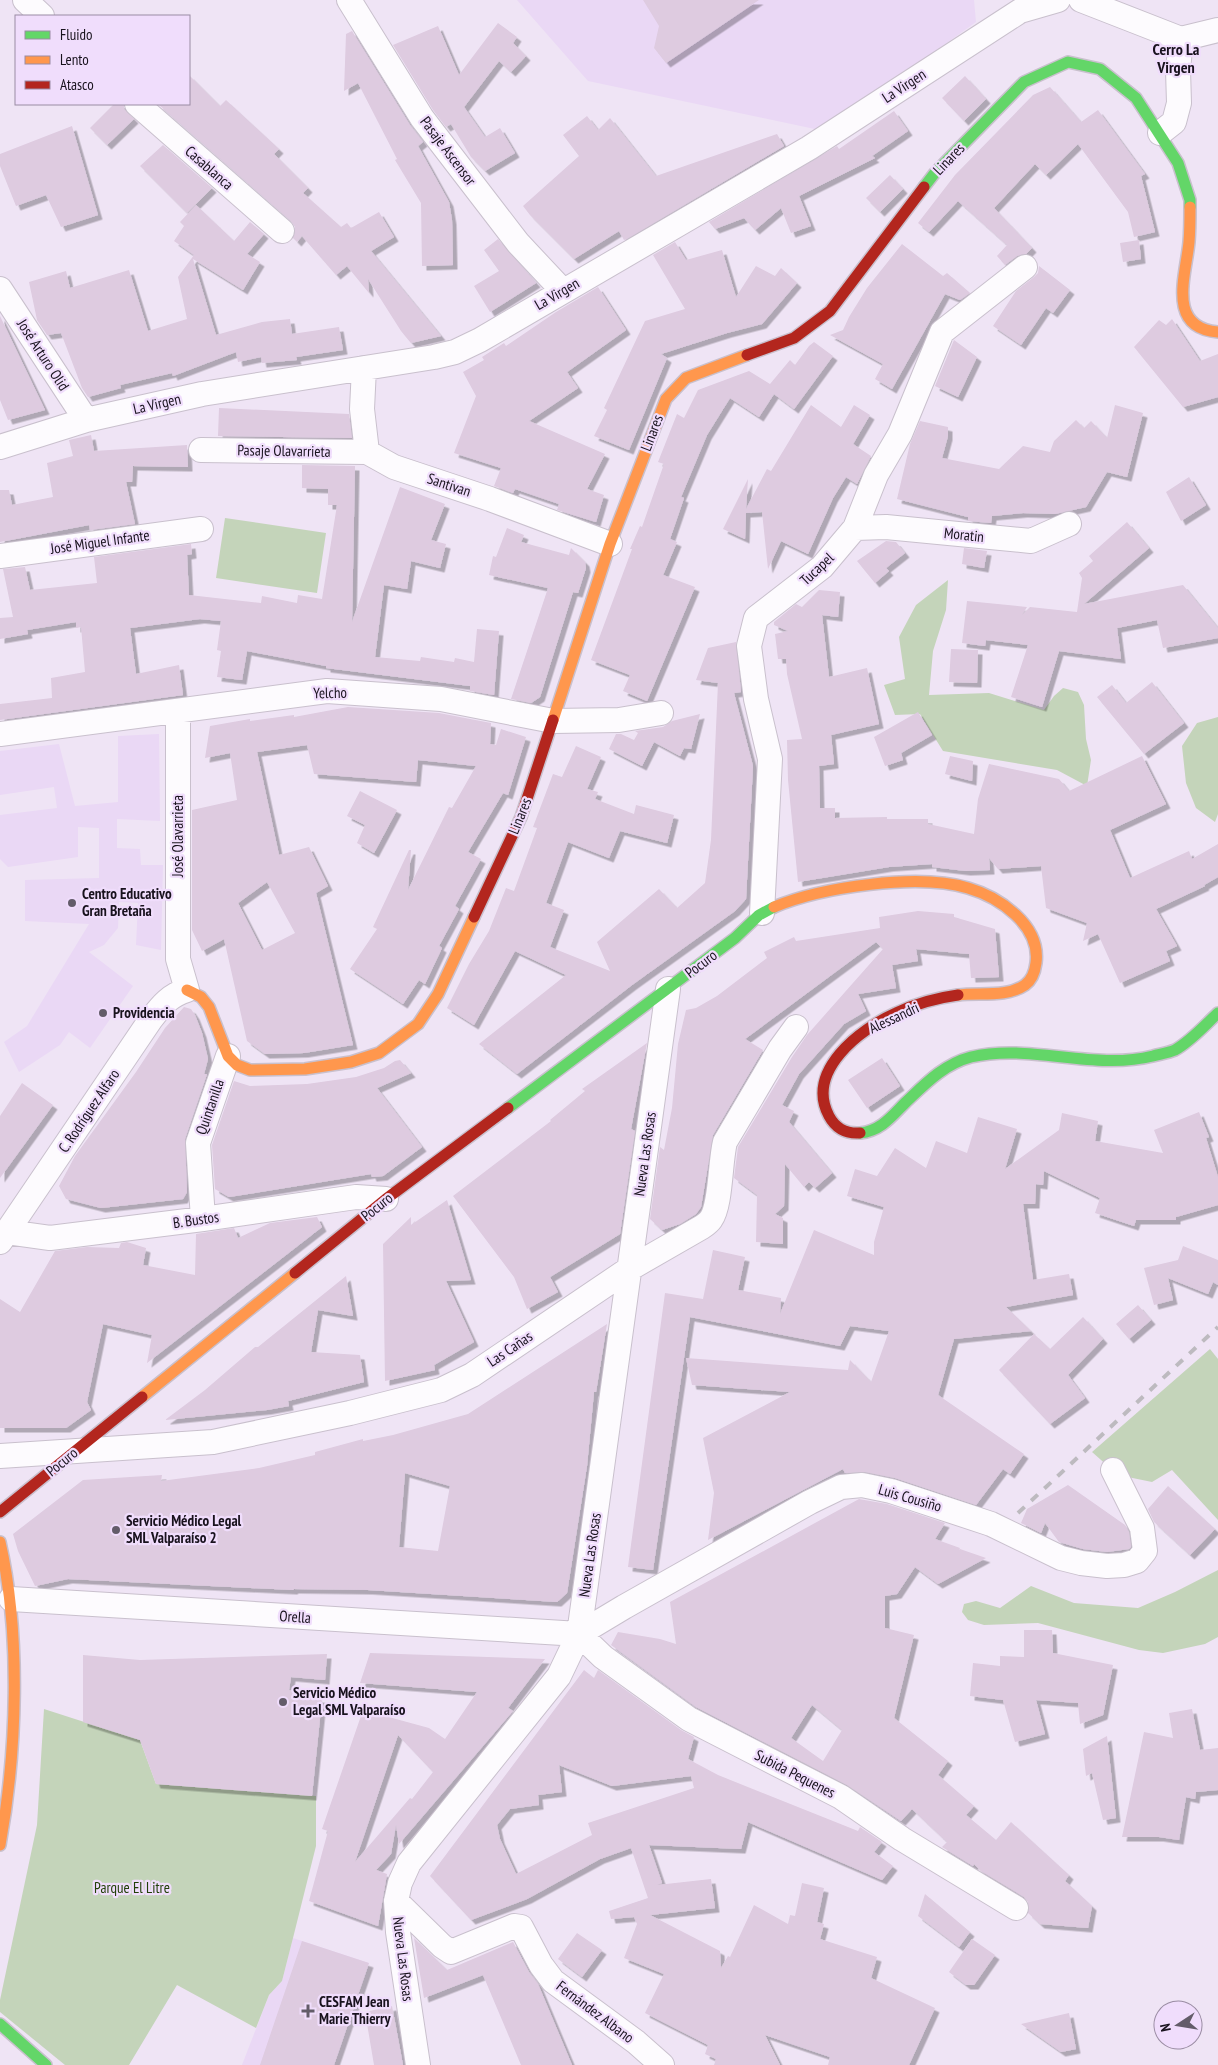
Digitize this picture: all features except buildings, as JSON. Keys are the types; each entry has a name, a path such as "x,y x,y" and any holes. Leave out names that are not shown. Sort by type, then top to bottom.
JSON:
{"street":[{"path":"26,0 41,15"},
{"name":"Pasaje Ascensor","path":"348,0 422,118 518,243 563,291"},
{"name":"La Virgen","path":"0,447 86,420 202,394 455,352 480,340 809,148 1020,11 1058,0"},
{"path":"1081,0 1181,38 1218,30"},
{"path":"1160,133 1174,122 1178,103 1178,70 1181,38"},
{"name":"Linares","path":"228,1056 238,1065 250,1070 322,1068 379,1053 418,1024 438,994 521,817 610,544 666,398 686,378 718,364 794,338 830,311 934,174 1024,82 1068,62 1100,69 1136,98 1178,163 1190,200 1189,242 1182,286 1183,303 1187,315 1204,331 1218,332"},
{"name":"Casablanca","path":"137,105 282,231"},
{"name":"Tucapel","path":"762,913 770,759 756,699 749,646 756,618 822,567 855,528 876,475 900,434 942,332 1025,267"},
{"name":"José Arturo Olid","path":"0,289 86,420"},
{"path":"364,368 362,409 367,452"},
{"name":"Pasaje Olavarrieta","path":"202,450 367,452"},
{"name":"Santivan","path":"367,452 394,467 490,499 610,544"},
{"name":"Moratin","path":"855,528 886,527 1031,542 1069,524"},
{"name":"José Miguel Infante","path":"0,556 201,529"},
{"name":"Yelcho","path":"0,734 327,691 441,699 553,721 619,720 661,713"},
{"name":"José Olavarrieta","path":"178,711 178,959 187,990"},
{"name":"Alessandri","path":"762,913 786,903 820,893 914,880 970,888 993,897 1014,912 1034,941 1035,969 1031,980 1025,986 1002,991 951,996 930,1001 872,1025 857,1037 829,1070 822,1089 826,1111 836,1127 855,1134 866,1133 880,1127 942,1069 958,1061 984,1054 1015,1052 1110,1063 1131,1062 1176,1049 1218,1014"},
{"name":"Pocuro","path":"0,1512 386,1199 668,989 735,938 762,913"},
{"name":"Nueva Las Rosas","path":"418,2065 398,1932 396,1900 400,1883 409,1863 559,1676 579,1634 668,989"},
{"path":"187,990 201,997 209,1007 228,1056"},
{"name":"C. Rodríguez Alfaro","path":"3,1237 151,1019 165,1002 176,993 187,990"},
{"name":"Las Cañas","path":"0,1456 213,1442 350,1413 441,1390 472,1375 629,1269 702,1227 711,1219 716,1206 722,1153 726,1142 780,1049 796,1028"},
{"name":"Quintanilla","path":"203,1219 198,1143 228,1056"},
{"name":"B. Bustos","path":"3,1237 50,1238 356,1197 386,1199"},
{"name":"Luis Cousiño","path":"579,1634 810,1502 842,1488 862,1485 891,1490 991,1524 1061,1558 1107,1566 1137,1562 1145,1551 1142,1528 1113,1470"},
{"path":"0,1542 7,1568 14,1718 8,1790 0,1845"},
{"name":"Orella","path":"8,1608 579,1634"},
{"name":"Subida Pequenes","path":"579,1634 603,1657 688,1719 841,1797 902,1839 962,1873 1016,1908"},
{"name":"Fernández Albano","path":"396,1900 442,1946 451,1952 514,1926 521,1928 541,1965 553,1981 636,2042 662,2065"},
{"path":"0,2024 46,2065"}],"shaded area":[{"path":"517,0 974,0 976,22 824,131 588,81"},
{"name":"Centro Educativo Gran Bretaña","path":"159,734 160,821 117,819 117,848 140,849 141,865 163,865 161,950 136,945 138,903 119,902 118,928 104,945 89,952 133,986 90,1048 69,1032 60,1045 19,1072 4,1042 27,1026 89,924 25,921 25,880 99,878 99,828 78,827 78,857 8,867 0,859 0,815 57,808 54,787 0,795 0,751 59,744 75,806 118,802 118,736"},
{"name":"CESFAM Jean Marie Thierry","path":"293,1938 369,1963 334,2065 242,2065 269,1995 282,1981"}],"green space":[{"path":"225,518 326,533 317,593 216,578"},
{"path":"948,580 946,610 933,651 929,695 989,693 1044,710 1054,696 1063,688 1078,692 1084,705 1086,739 1091,760 1087,786 1057,770 943,751 920,714 895,715 884,685 905,679 899,637 916,605"},
{"path":"1218,717 1218,814 1215,822 1196,808 1186,783 1182,746 1197,723"},
{"path":"1210,1349 1218,1359 1218,1520 1172,1470 1152,1482 1118,1475 1092,1452"},
{"path":"1218,1570 1218,1637 1205,1644 1163,1653 1139,1650 1038,1623 984,1625 968,1620 962,1612 964,1604 976,1601 1000,1608 1031,1586 1074,1603 1138,1608"},
{"name":"Parque El Litre","path":"44,1709 140,1740 156,1784 316,1796 316,1846 282,1981 269,1995 256,2028 177,1985 129,2065 65,2065 0,2012 0,2000 37,1825"}],"railway":[{"path":"1018,1513 1218,1327"}],"traffic: fast":[{"path":"924,187 934,174 1024,82 1068,62 1100,69 1136,98 1178,163 1190,200 1190,207"},
{"path":"508,1108 735,938 759,915 774,907"},
{"path":"860,1133 880,1126 920,1088 952,1064 961,1060 994,1054 1016,1053 1107,1061 1153,1056 1172,1051 1181,1046 1218,1013"},
{"path":"0,2024 46,2065"}],"traffic: slow":[{"path":"1190,207 1189,242 1183,284 1185,310 1191,321 1202,328 1218,332"},
{"path":"553,720 610,544 666,399 686,378 747,355"},
{"path":"774,907 818,893 870,884 897,882 947,884 980,892 1004,906 1025,925 1036,949 1036,966 1030,981 1018,989 1001,993 958,995"},
{"path":"187,990 201,997 209,1007 228,1056 237,1065 250,1070 305,1069 351,1062 379,1053 418,1024 438,994 474,917"},
{"path":"142,1397 295,1273"},
{"path":"0,1542 7,1578 14,1654 13,1733 6,1809 0,1845"}],"traffic: jam":[{"path":"747,355 794,338 830,311 924,187"},
{"path":"474,917 521,817 553,720"},
{"path":"860,1133 850,1133 838,1127 829,1116 824,1099 824,1083 830,1068 853,1041 882,1020 926,1002 958,995"},
{"path":"295,1273 386,1199 508,1108"},
{"path":"0,1512 142,1397"}],"place":[{"name":"Centro Educativo Gran Bretaña","path":"72,903"},
{"name":"Providencia","path":"103,1013"},
{"name":"Servicio Médico Legal SML Valparaíso 2","path":"116,1530"},
{"name":"Servicio Médico Legal SML Valparaíso","path":"283,1702"},
{"name":"CESFAM Jean Marie Thierry","path":"308,2011"}],"district":[{"name":"Cerro La Virgen","path":"1176,58"}]}
